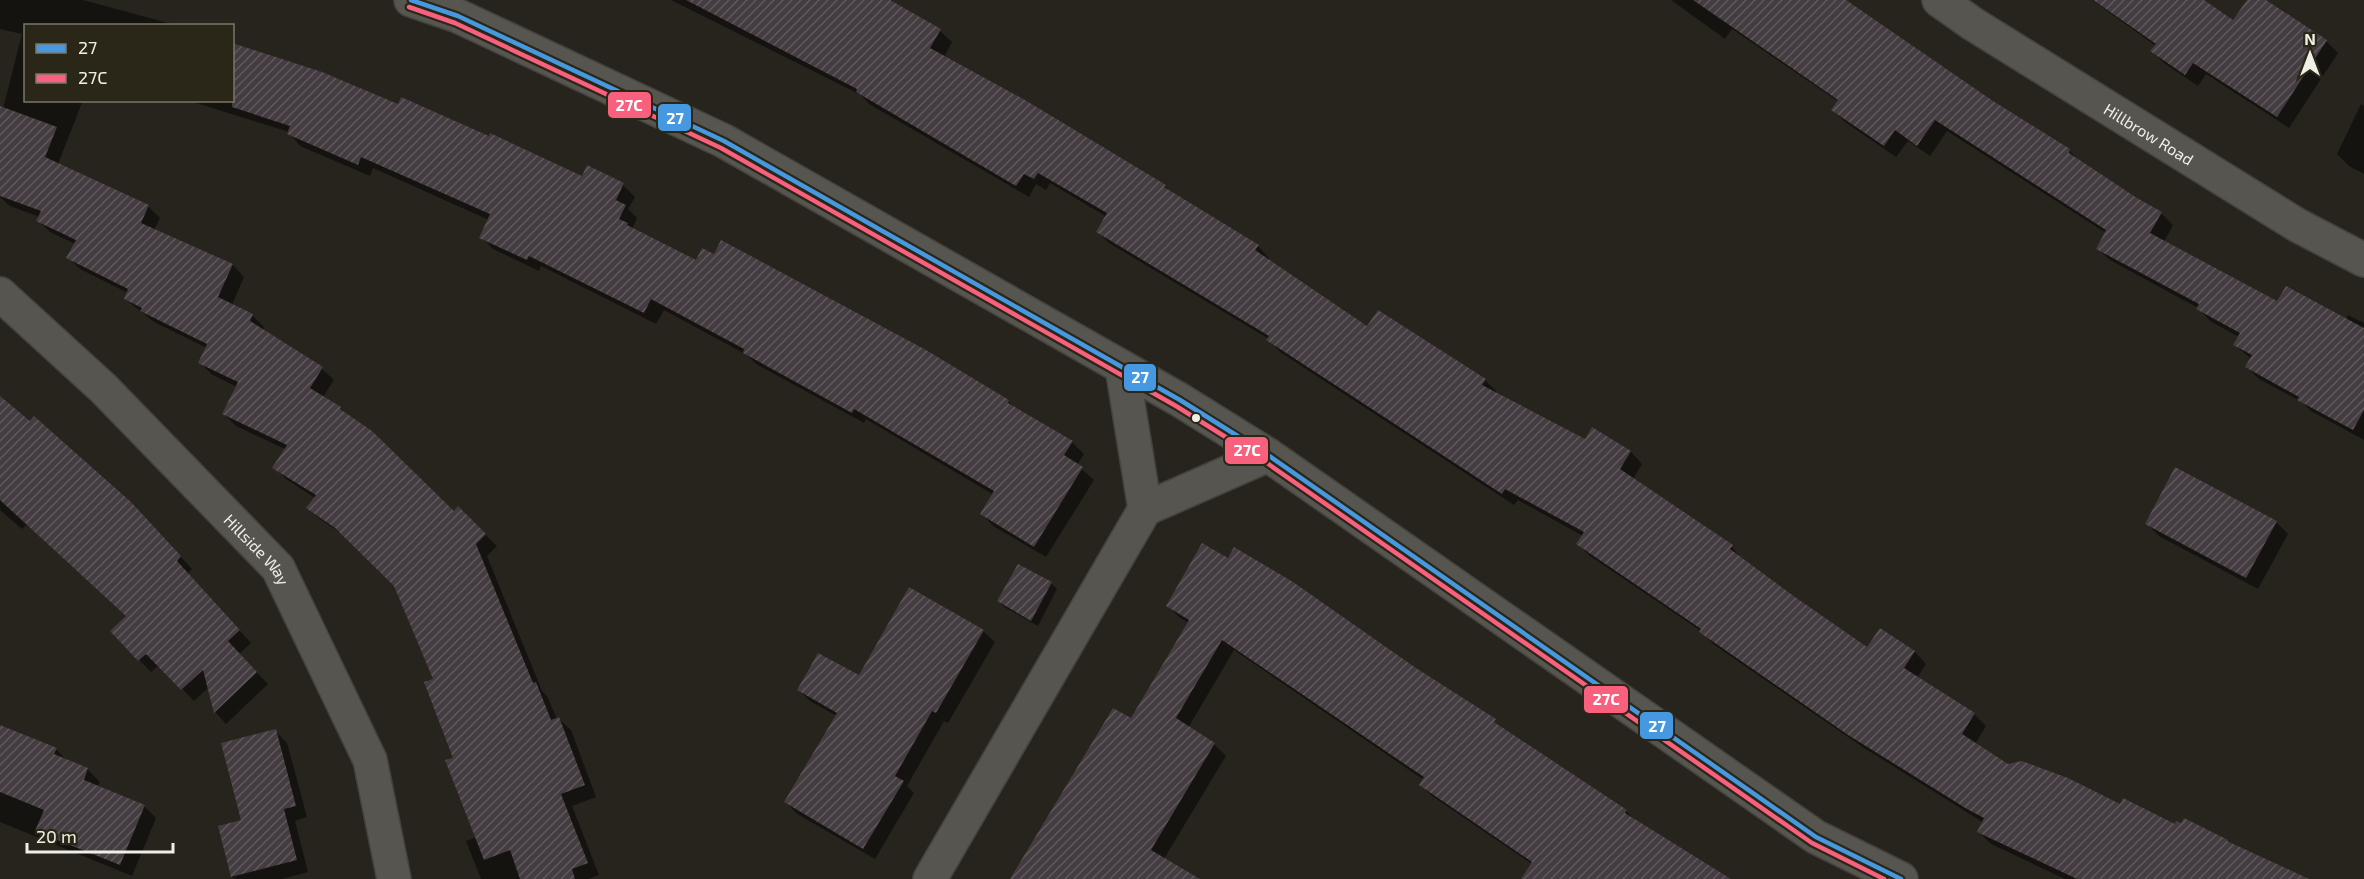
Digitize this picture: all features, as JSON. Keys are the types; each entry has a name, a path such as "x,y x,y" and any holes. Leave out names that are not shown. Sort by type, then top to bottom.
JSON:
{"street":[{"path":"411,0 458,16 724,141 1122,367 1268,455 1816,837 1901,879"},
{"name":"Hillbrow Road","path":"1939,0 1973,24 2277,212 2364,260"},
{"name":"Hillside Way","path":"0,294 103,388 278,568 370,760 394,879"},
{"path":"1122,367 1145,509"},
{"path":"930,879 1145,509 1268,455"}],"building":[{"path":"686,0 890,0 941,29 930,48 1025,100 1166,185 1164,187 1259,245 1255,250 1367,326 1378,310 1486,379 1482,385 1585,439 1592,427 1631,451 1620,469 1733,545 1730,549 1795,597 1867,647 1880,628 1915,651 1904,668 1975,713 1962,734 2008,764 2022,761 2068,778 2120,804 2123,798 2175,824 2176,821 2181,823 2184,818 2227,841 2309,879 2077,879 1977,832 1984,818 1848,735 1699,632 1701,629 1576,544 1584,532 1505,489 1502,494 1266,340 1269,336 1096,232 1107,213 1038,173 1034,179 1024,174 1016,186 856,92 857,89"},
{"path":"1693,0 1846,0 1993,101 2070,149 2069,153 2162,212 2150,233 2277,301 2286,286 2364,328 2364,410 2353,430 2297,400 2299,397 2245,367 2252,355 2233,345 2240,333 2196,309 2199,304 2096,249 2106,230 1935,120 1917,146 1895,130 1884,146 1831,110 1838,100"},
{"path":"2093,0 2204,0 2233,20 2247,0 2266,0 2327,40 2277,117 2193,63 2185,75 2150,51 2156,44"},
{"path":"234,44 322,72 398,104 401,97 489,136 490,133 582,176 587,165 624,183 616,200 626,205 619,219 628,223 627,225 696,260 702,248 714,254 721,240 926,350 1009,400 1008,403 1073,441 1064,455 1083,467 1034,547 980,514 994,491 854,409 852,413 743,353 744,349 651,299 644,313 529,256 527,260 479,238 490,214 361,157 358,165 287,134 290,126 232,107 232,102 234,102"},
{"path":"0,106 57,127 45,157 149,205 141,223 233,264 218,297 253,314 250,321 323,367 310,388 341,407 340,409 372,431 454,511 458,506 486,534 476,544 533,683 536,682 551,720 559,717 585,785 561,794 588,863 572,869 575,879 520,879 510,850 484,860 445,760 453,758 424,682 433,679 394,586 335,528 306,508 316,495 272,468 287,445 222,414 238,382 198,363 207,344 140,311 142,308 124,299 128,289 66,258 76,240 36,221 41,211 0,196"},
{"path":"0,396 30,421 34,416 131,502 181,556 177,561 240,630 228,641 257,672 214,713 203,670 181,690 146,654 138,661 110,631 126,616 0,500"},
{"path":"2175,467 2277,521 2246,578 2145,524"},
{"path":"1202,543 1228,558 1234,547 1293,582 1416,668 1496,719 1494,722 1627,810 1625,813 1731,879 1521,879 1532,862 1419,785 1424,777 1222,640 1176,718 1215,743 1151,850 1200,879 1010,879 1113,708 1131,718 1189,620 1166,606"},
{"path":"1018,564 1052,582 1031,621 997,601"},
{"path":"909,587 984,630 936,713 932,711 895,776 904,781 863,849 784,802 837,713 797,690 818,653 859,675"},
{"path":"0,725 57,748 54,754 88,768 84,780 145,805 120,865 35,831 44,810 0,792"},
{"path":"276,729 296,806 284,809 297,860 231,877 218,826 241,820 221,743"}],"transit line":[{"name":"27","path":"411,0 458,16 724,141 1180,400 1268,455 1816,837 1901,879"},
{"name":"27C","path":"409,7 455,23 721,148 1176,406 1264,461 1812,843 1884,879"}]}
